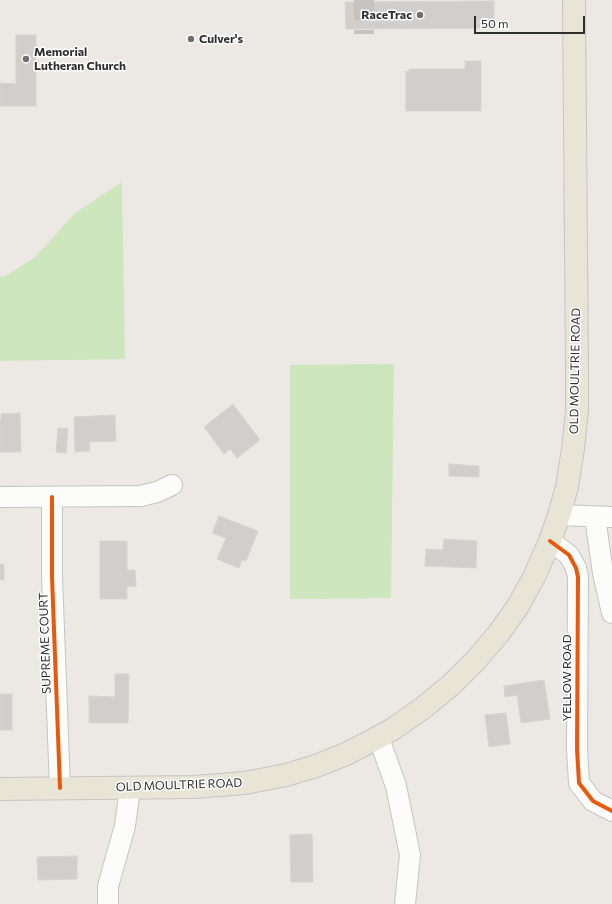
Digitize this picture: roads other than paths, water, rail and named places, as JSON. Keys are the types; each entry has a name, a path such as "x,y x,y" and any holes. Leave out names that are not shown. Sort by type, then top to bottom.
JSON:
{"main road":[{"name":"OLD MOULTRIE ROAD","path":"0,789 194,787 245,783 286,775 316,766 346,754 377,738 393,729 423,708 451,685 476,660 518,606 534,577 550,541 559,515 567,487 577,410 574,0"}],"street":[{"path":"0,497 141,496 157,492 172,485"},
{"name":"SUPREME COURT","path":"52,497 53,593 60,788"},
{"path":"559,515 604,517 603,573 612,613"},
{"name":"YELLOW ROAD","path":"550,541 569,555 576,568 578,577 576,749 579,783 593,801 612,811"},
{"path":"377,738 382,747 396,786 410,855 406,904"},
{"path":"108,904 108,886 125,826 130,788"}],"tunnel":[{"path":"364,0 364,34"}],"place":[{"name":"RaceTrac","path":"420,15"},
{"name":"Culver's","path":"191,39"},
{"name":"Memorial Lutheran Church","path":"26,59"}]}
